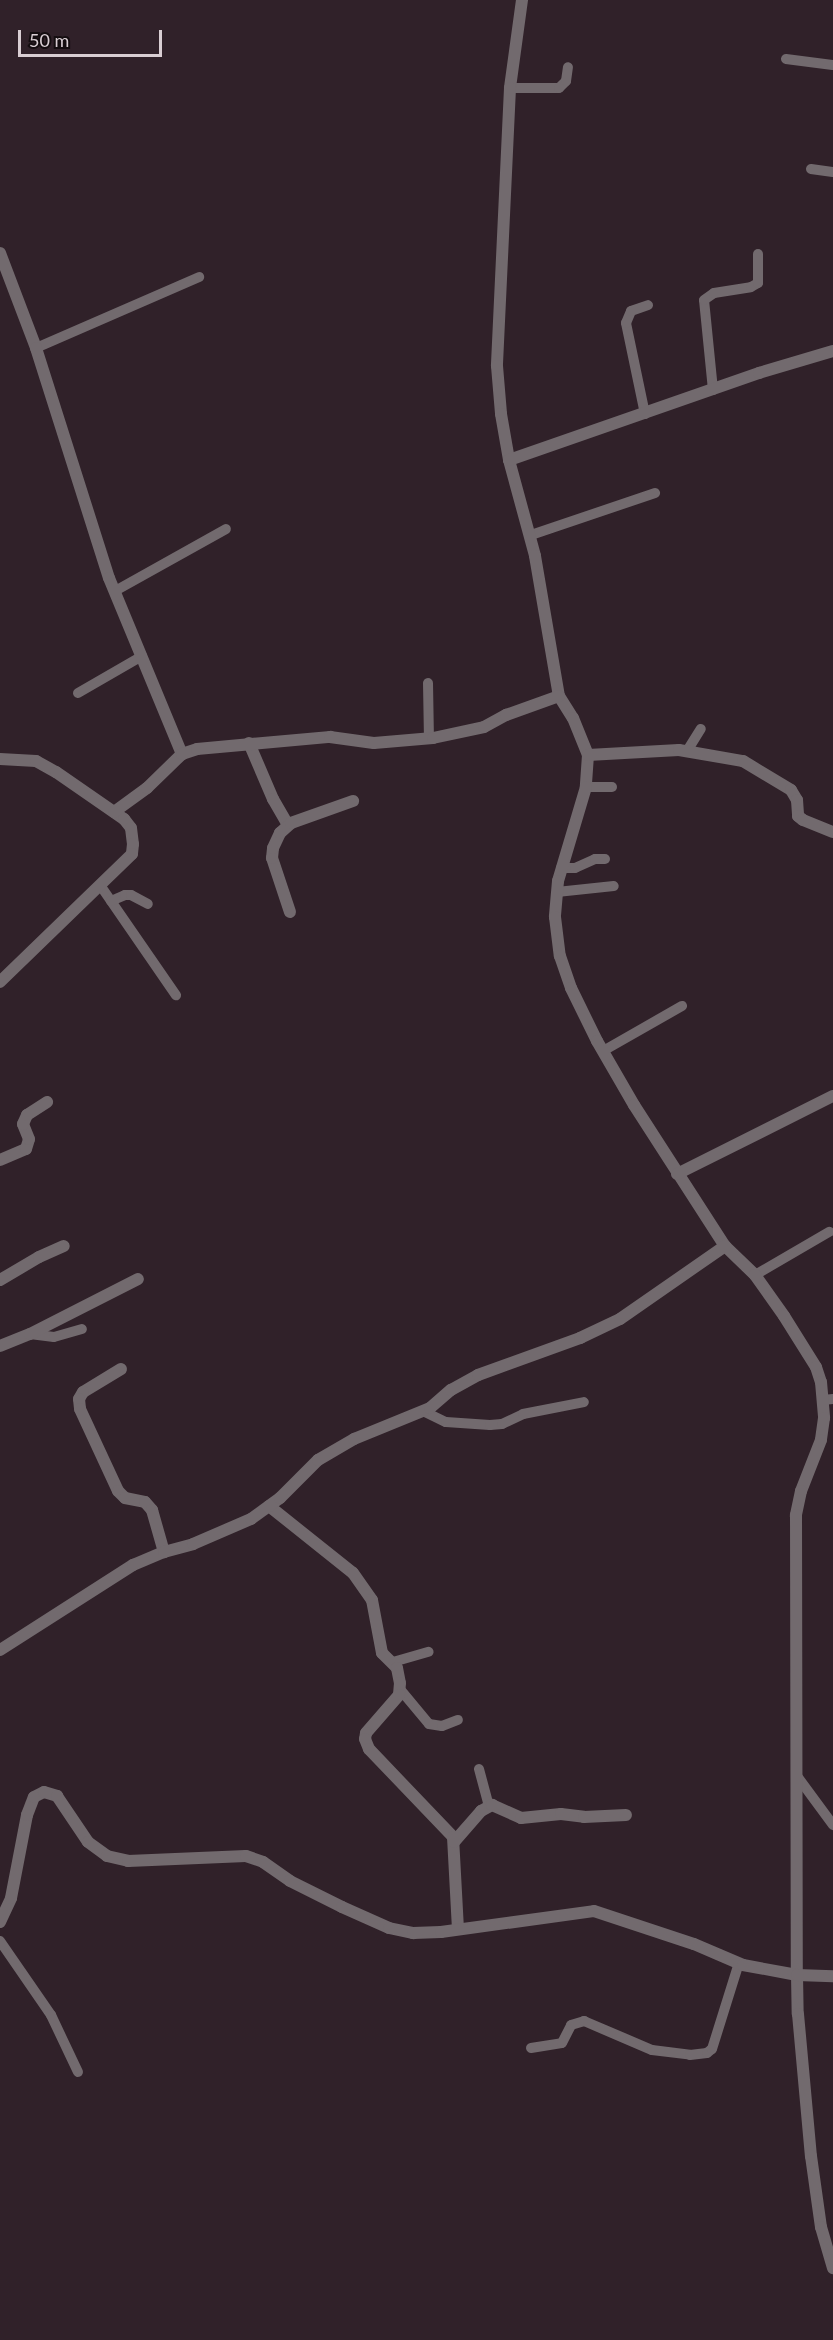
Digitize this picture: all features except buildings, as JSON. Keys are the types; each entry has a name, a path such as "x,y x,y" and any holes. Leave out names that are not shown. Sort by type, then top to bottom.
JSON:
{"street":[{"path":"522,0 510,88 497,366 501,414 509,460 531,535 559,696 573,718 588,755 586,787 561,868 557,892 555,917 560,956 571,988 603,1051 677,1174 725,1246 755,1275 816,1367 828,1400 821,1440 801,1491 796,1515 797,1975 798,2014 811,2156 821,2227 833,2268"},
{"path":"0,253 36,348 115,591 182,753"},
{"path":"509,460 833,351"},
{"path":"114,813 147,788 182,753 212,746 330,737 374,743 394,743 429,738 483,727 506,715 559,696"},
{"path":"249,743 273,800 288,825"},
{"path":"588,755 687,751 743,761 791,790 797,800 798,816 803,820 833,832"},
{"path":"0,759 36,761 124,819 131,828 132,854 0,982"},
{"path":"290,912 272,858 275,841 288,825 353,801"},
{"path":"677,1174 833,1096"},
{"path":"0,1160 26,1149 29,1139 23,1124 27,1115 47,1102"},
{"path":"0,1280 39,1257 64,1246"},
{"path":"0,1650 126,1569 251,1519 269,1506 318,1460 385,1424 423,1411 478,1375 580,1338 620,1320 725,1246"},
{"path":"0,1346 30,1334 138,1279"},
{"path":"121,1369 83,1392 79,1399 80,1410 118,1491 125,1498 145,1502 152,1510 164,1552"},
{"path":"269,1506 353,1573 367,1590 376,1614 382,1653 393,1662 400,1676 399,1695 366,1733 366,1744 406,1790 448,1829 454,1842 458,1929"},
{"path":"0,1922 11,1898 27,1815 34,1797 44,1792 57,1796 88,1842 107,1856 128,1861 246,1856 263,1862 290,1881 389,1928 424,1933 594,1911 674,1937 739,1963 797,1975 833,1976"},
{"path":"454,1842 489,1806 498,1805 511,1815 521,1818 561,1814 584,1817 626,1815"}],"lane":[{"path":"786,59 833,65"},
{"path":"510,88 559,88 566,81 568,67"},
{"path":"811,169 833,172"},
{"path":"712,390 704,300 714,293 751,287 758,283 758,254"},
{"path":"36,348 199,277"},
{"path":"645,414 626,323 631,311 648,305"},
{"path":"531,535 655,493"},
{"path":"115,591 226,529"},
{"path":"78,693 142,656"},
{"path":"429,682 429,738"},
{"path":"687,751 701,729"},
{"path":"586,787 612,788"},
{"path":"561,868 575,868 595,859 605,859"},
{"path":"100,885 176,995"},
{"path":"557,892 614,886"},
{"path":"111,901 124,895 131,895 148,904"},
{"path":"603,1051 682,1006"},
{"path":"755,1275 829,1232"},
{"path":"30,1334 54,1337 82,1329"},
{"path":"423,1411 446,1422 490,1425 502,1424 523,1414 584,1402"},
{"path":"393,1662 429,1652"},
{"path":"399,1688 429,1724 442,1726 458,1720"},
{"path":"479,1769 489,1806"},
{"path":"796,1776 833,1826"},
{"path":"0,1941 51,2015 78,2072"},
{"path":"531,2048 562,2043 571,2025 584,2021 652,2050 690,2055 706,2053 712,2049 739,1963"}]}
